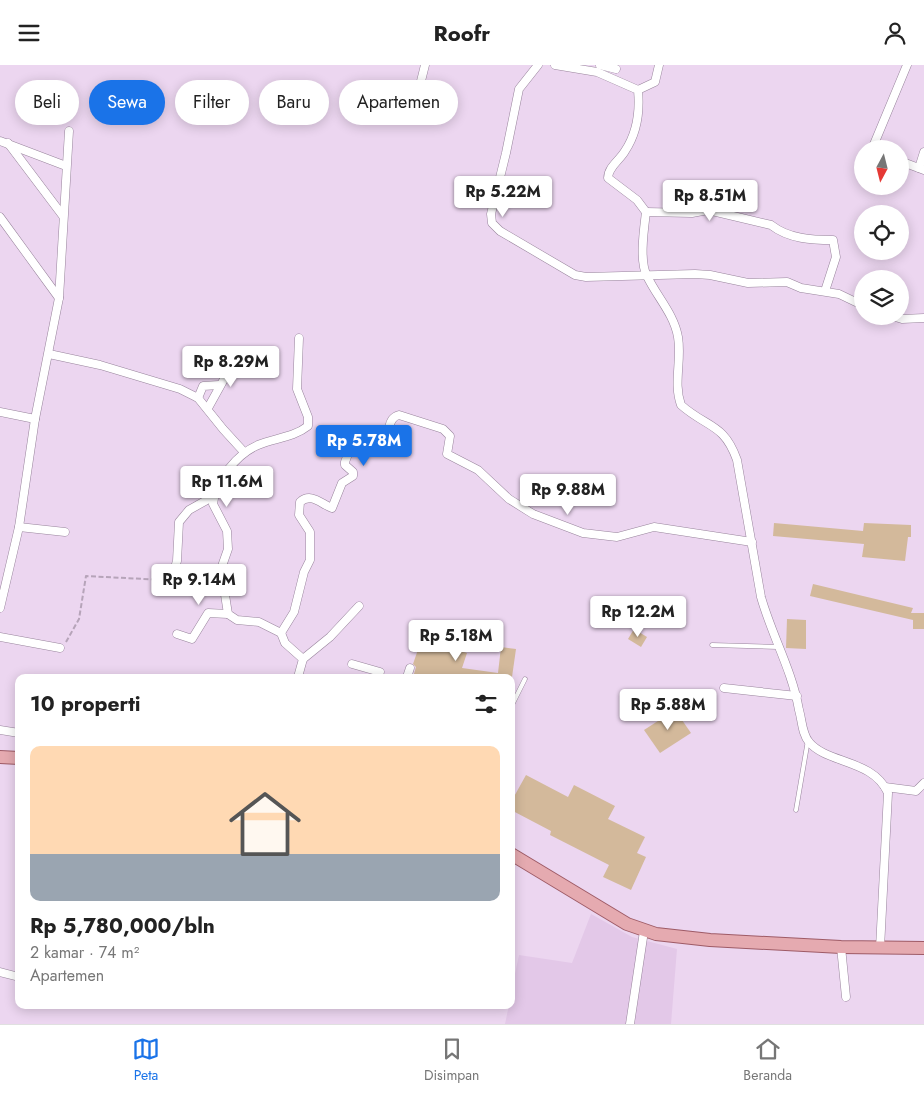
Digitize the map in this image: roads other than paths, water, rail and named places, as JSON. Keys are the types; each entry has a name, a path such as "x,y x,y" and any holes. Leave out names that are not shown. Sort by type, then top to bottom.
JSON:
{"main road":[{"path":"0,757 15,758"},
{"path":"515,856 627,924 644,931 687,938 841,947 924,948"}],"street":[{"path":"420,80 425,65"},
{"path":"538,65 519,89 491,214 492,223 500,231 575,275 597,278 646,274 662,276 710,275 748,283 784,281 801,288 825,291 854,302"},
{"path":"555,65 597,71 614,77 638,90"},
{"path":"600,65 617,67 614,77"},
{"path":"638,90 655,82 659,65"},
{"path":"876,140 906,65"},
{"path":"638,90 638,117 630,141 608,175 610,180 642,205 646,211 643,241 646,274 675,326 679,351 677,387 681,405 714,426 725,435 732,445 737,461 761,597 797,697 804,733 808,741 816,748 861,768 878,778 885,787 888,798 880,947"},
{"path":"0,608 19,527 35,419 50,354 59,298 69,131"},
{"path":"4,142 66,166"},
{"path":"4,142 63,216"},
{"path":"909,164 921,169 924,152"},
{"path":"646,211 692,213 708,210 771,225 778,231 794,237 833,240 836,257 825,291"},
{"path":"0,217 59,298"},
{"path":"909,319 924,318"},
{"path":"228,614 221,569 228,549 227,531 215,510 214,496 223,475 244,452 259,444 293,434 308,426 308,417 297,389 299,338"},
{"path":"50,354 153,380 180,389 198,398 208,408 222,429 244,452"},
{"path":"208,408 219,385 232,370 257,372"},
{"path":"198,398 203,386 219,385"},
{"path":"0,412 35,419"},
{"path":"281,633 294,612 302,576 310,560 310,532 298,515 300,502 305,498 312,498 332,508 342,483 353,476 353,472 345,465 345,462 353,442 362,436 385,436 390,422 399,415 443,429 450,436 447,455 478,470 510,499 533,514 583,533 617,537 654,527 752,542"},
{"path":"171,580 177,561 179,522 189,510 214,496"},
{"path":"19,527 65,532"},
{"path":"299,674 303,659 330,637 359,606"},
{"path":"177,634 192,639 208,613 228,614 236,620 259,622 281,633 285,643 303,659"},
{"path":"0,637 60,648"},
{"path":"352,664 380,673"},
{"path":"365,674 368,668"},
{"path":"408,674 410,668"},
{"path":"724,688 797,697"},
{"path":"0,730 15,732"},
{"path":"885,787 916,791 924,783"},
{"path":"630,1024 644,931"},
{"path":"841,947 846,997"},
{"path":"0,972 15,976"}],"lane":[{"path":"712,645 780,647"},
{"path":"515,699 525,679"},
{"path":"796,810 808,741"}]}
